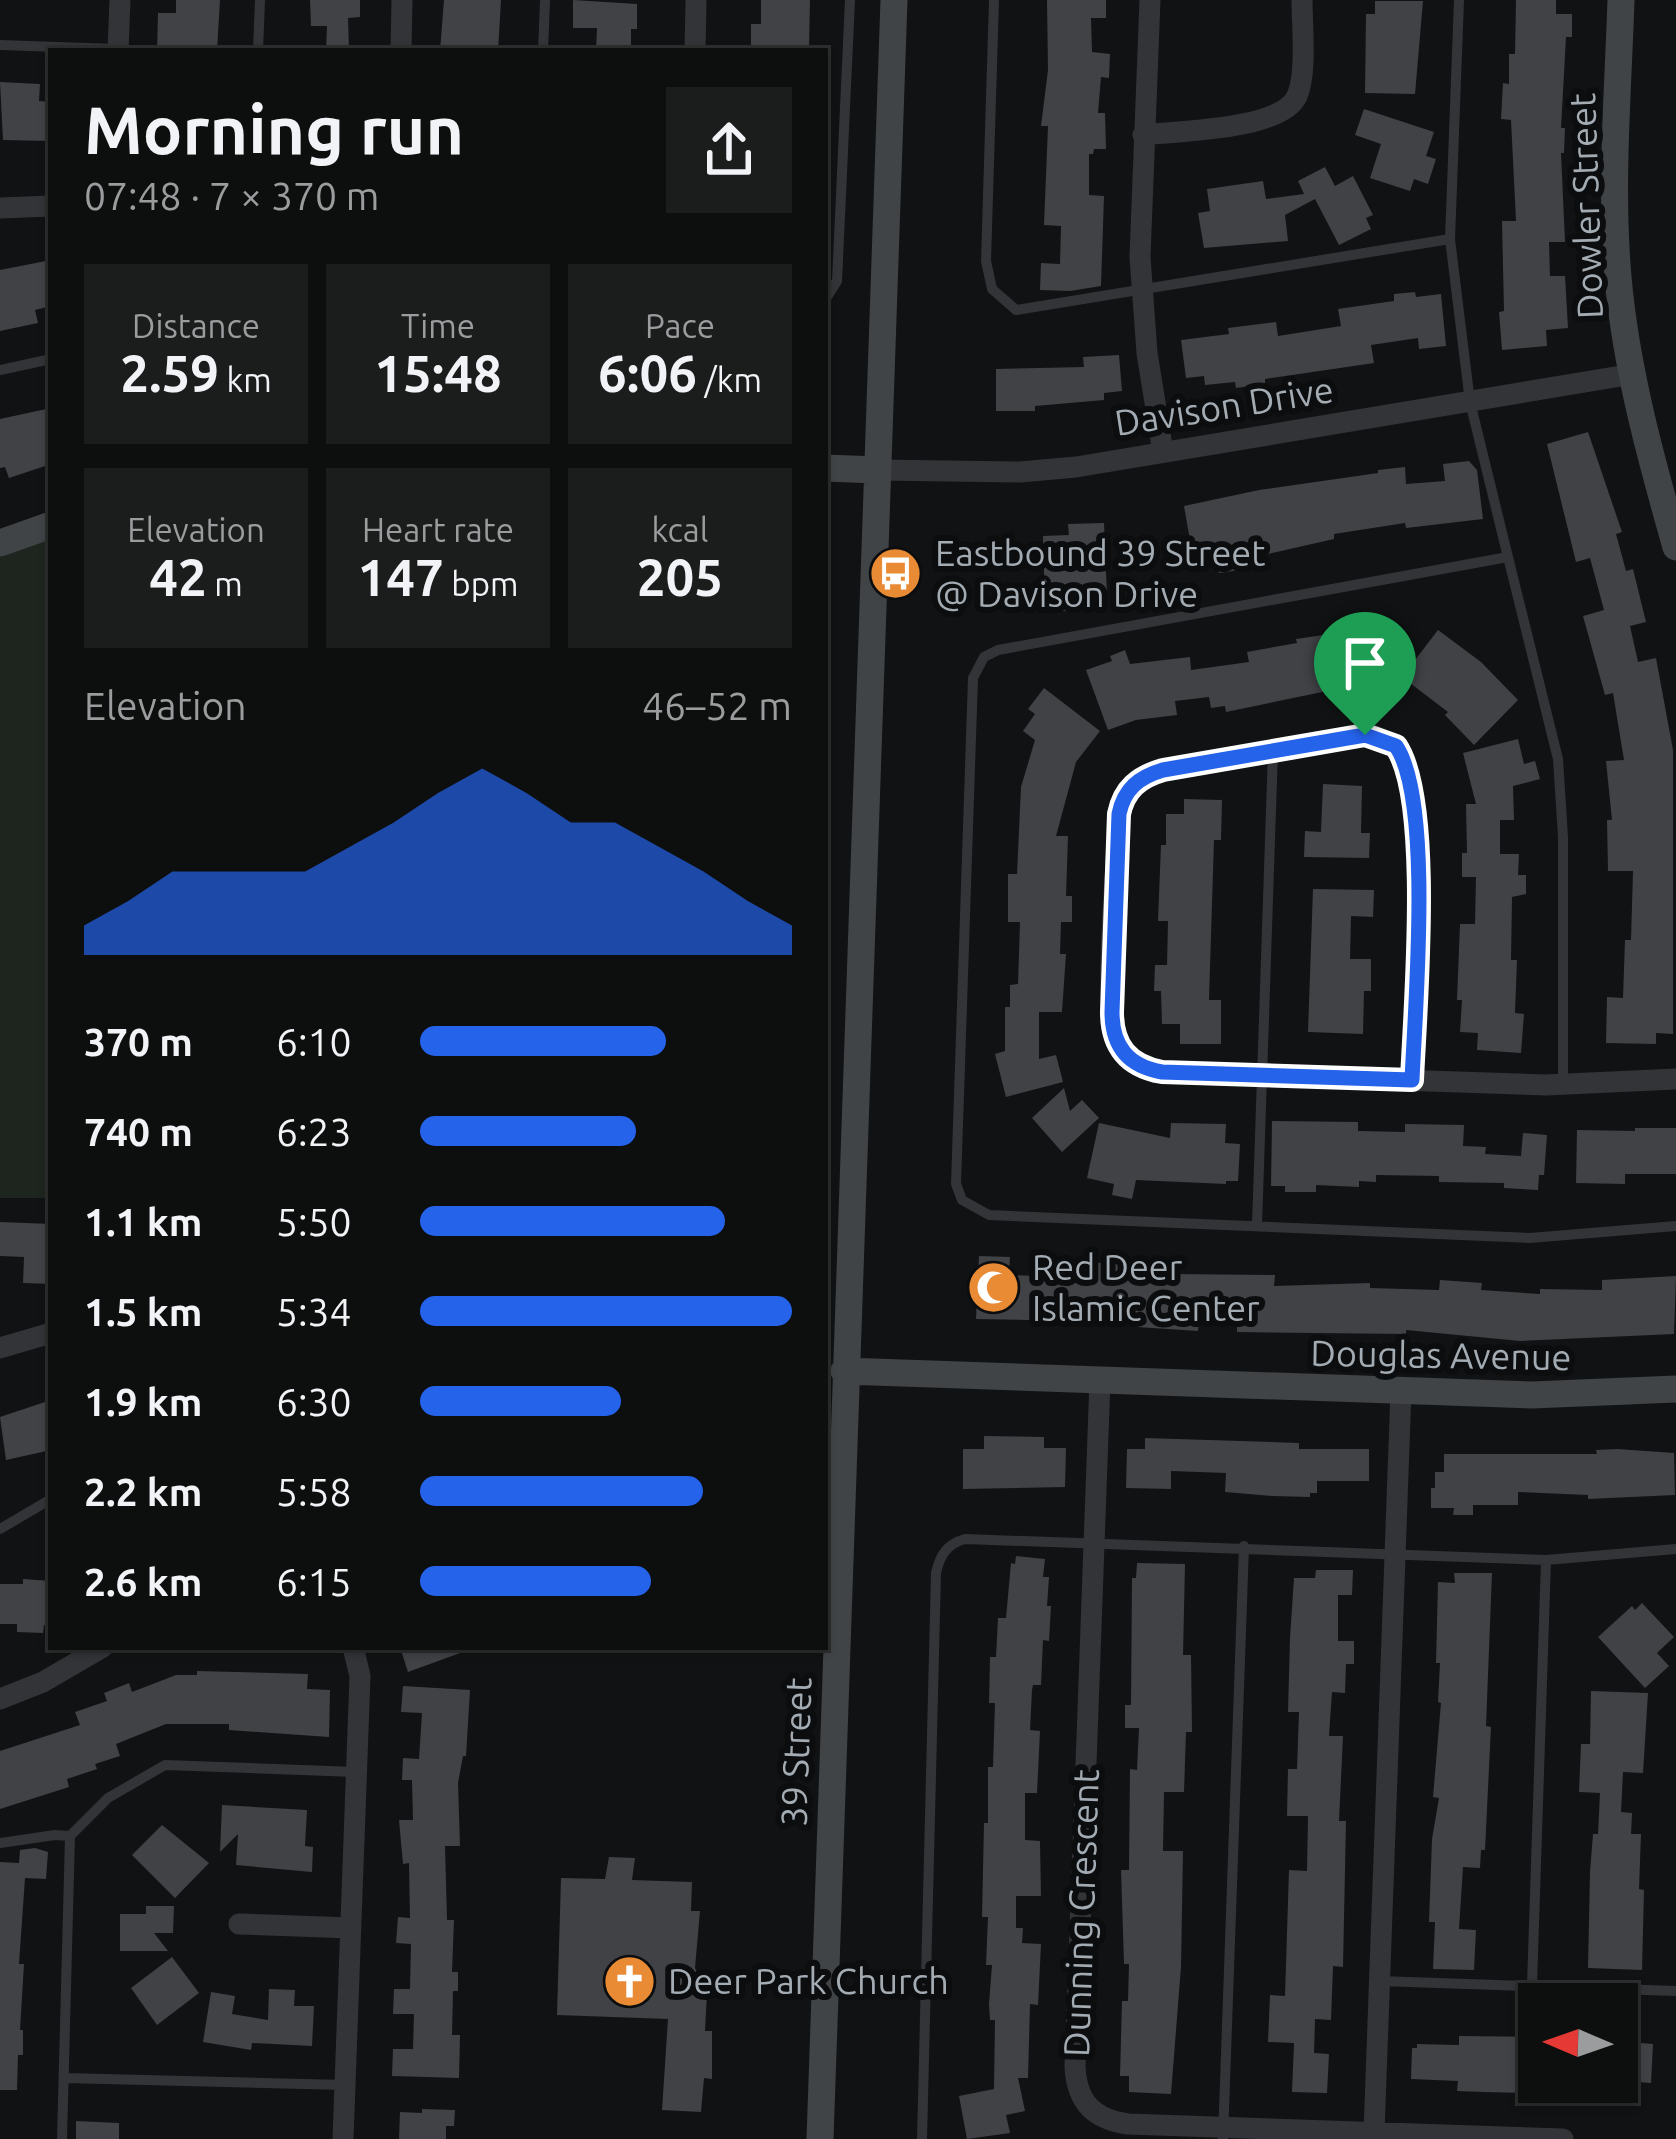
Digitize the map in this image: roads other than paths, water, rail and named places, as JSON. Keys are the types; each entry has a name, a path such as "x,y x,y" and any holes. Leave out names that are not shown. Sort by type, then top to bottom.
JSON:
{"street":[{"path":"118,48 120,0"},
{"path":"400,48 402,0"},
{"path":"695,48 696,0"},
{"name":"39 Street","path":"820,2139 894,0"},
{"path":"1150,0 1142,291 1163,452"},
{"path":"1143,135 1270,119 1289,107 1300,83 1302,0"},
{"name":"Dowler Street","path":"1621,0 1615,206 1618,278 1633,374 1669,496 1676,548"},
{"path":"0,208 48,206"},
{"name":"Davison Drive","path":"828,468 1047,470 1633,374"},
{"path":"0,543 48,526"},
{"path":"1412,1080 1418,878 1407,765 1396,746 1365,735 1273,751 1150,774 1126,794 1119,814 1112,1012 1120,1047 1137,1065 1162,1072 1563,1085 1676,1079"},
{"path":"0,1348 48,1334"},
{"name":"Douglas Avenue","path":"844,1371 1532,1395 1676,1389"},
{"name":"Dunning Crescent","path":"1100,1380 1075,2078 1087,2108 1104,2119 1128,2124 1224,2133 1563,2139"},
{"path":"1374,2133 1401,1391"},
{"path":"0,1699 43,1682 98,1650"},
{"path":"343,2139 360,1676 354,1650"},
{"path":"239,1924 351,1928"}],"lane":[{"path":"258,48 260,0"},
{"path":"543,48 544,0"},
{"path":"828,294 837,281 850,0"},
{"path":"994,0 986,261 992,289 1016,310 1450,239"},
{"path":"1459,0 1450,239 1470,402 1558,759 1563,837 1563,1085"},
{"path":"0,45 71,48"},
{"path":"0,370 48,360"},
{"path":"1508,556 998,650 977,665 954,1168 962,1200 989,1215 1530,1238 1676,1226"},
{"path":"1257,1225 1273,751"},
{"path":"0,1529 48,1501"},
{"path":"922,2139 939,1560 953,1542 1244,1546 1546,1560 1676,1549"},
{"path":"1224,2133 1244,1546"},
{"path":"1532,1983 1546,1560"},
{"path":"0,1843 70,1836 108,1798 165,1765 356,1772"},
{"path":"62,2139 70,1836"},
{"path":"1379,1981 1518,1985"},
{"path":"1638,1989 1676,1991"},
{"path":"64,2078 345,2085"}],"place":[{"name":"Eastbound 39 Street @ Davison Drive","path":"896,574"},
{"name":"Red Deer Islamic Center","path":"993,1288"},
{"name":"Deer Park Church","path":"629,1981"}]}
